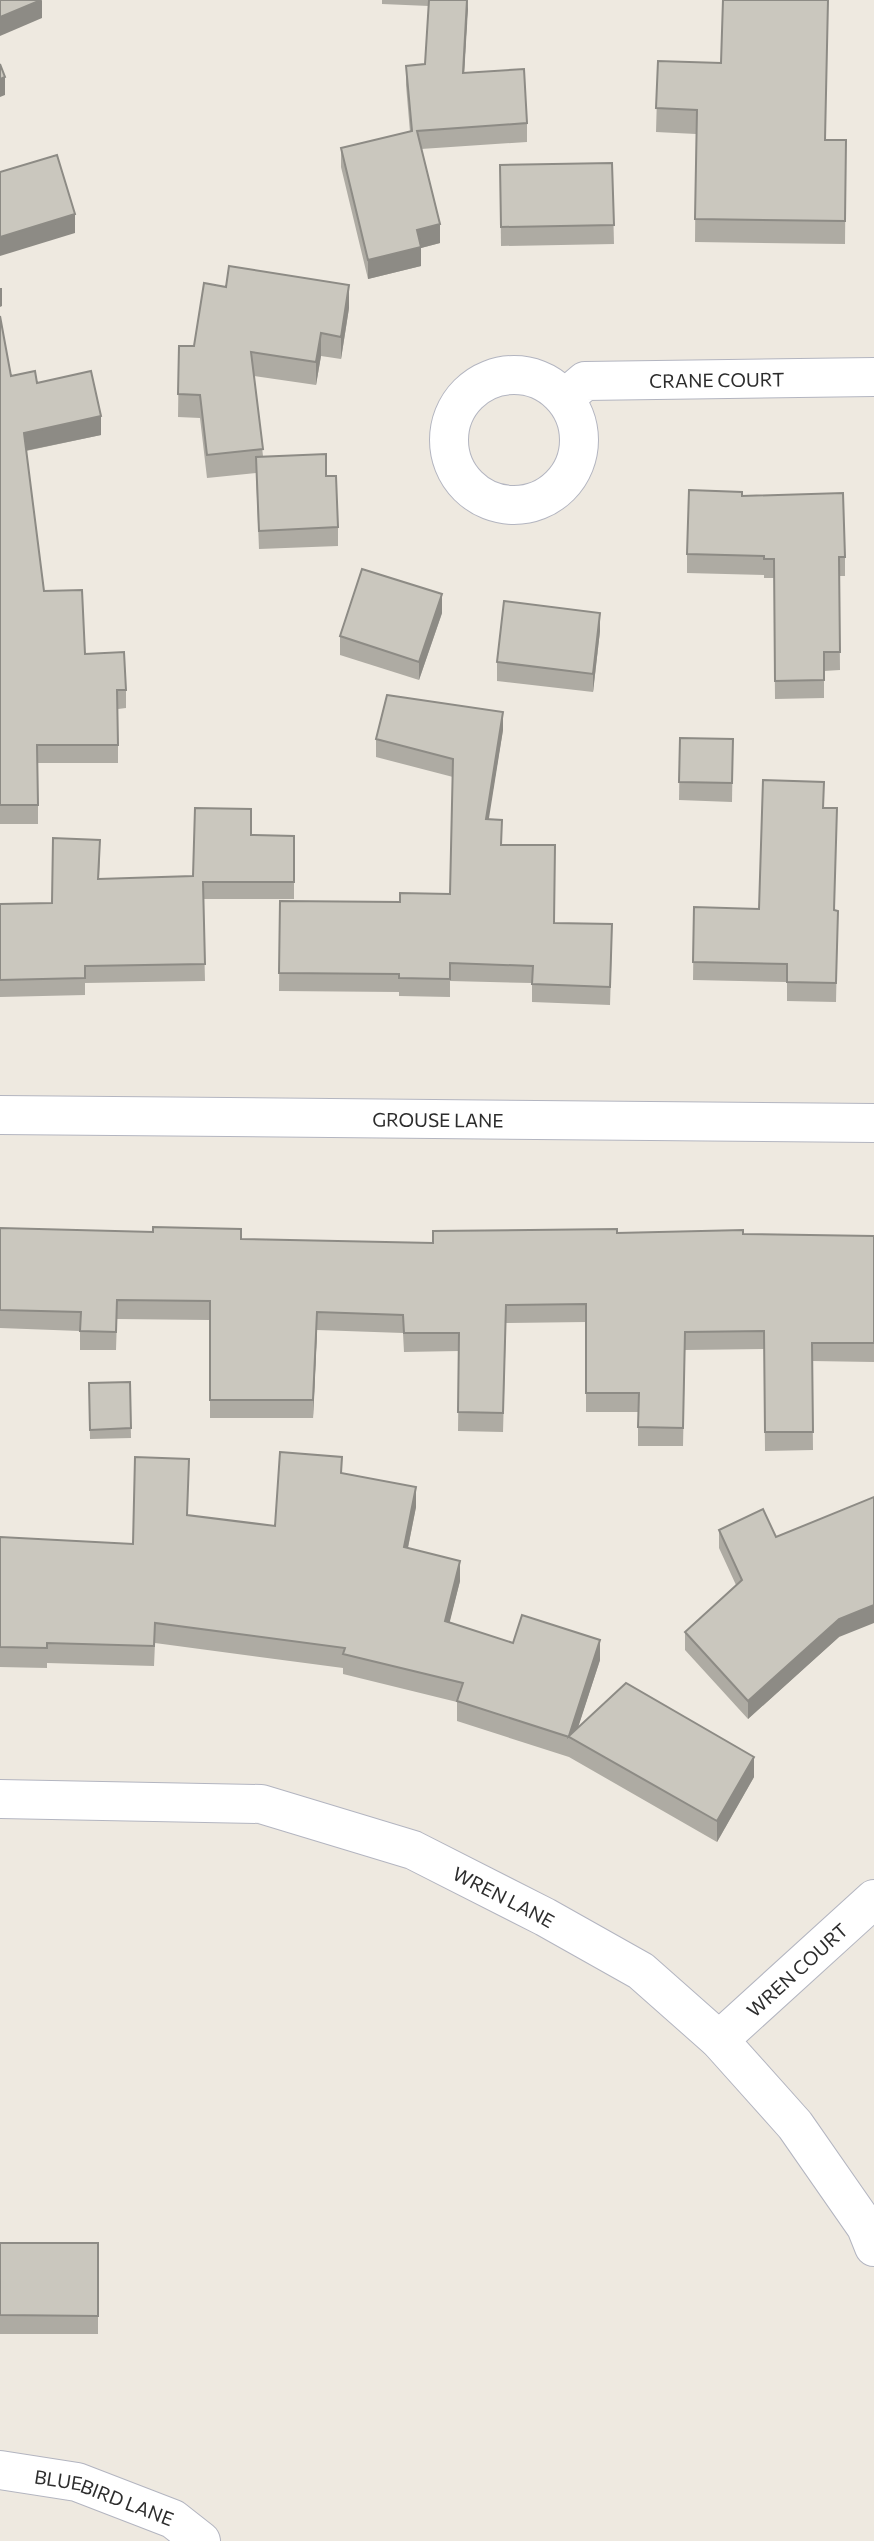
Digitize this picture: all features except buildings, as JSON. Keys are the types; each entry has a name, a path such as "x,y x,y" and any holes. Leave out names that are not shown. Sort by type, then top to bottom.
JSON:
{"street":[{"name":"CRANE COURT","path":"565,398 585,381 874,377"},
{"name":"GROUSE LANE","path":"0,1115 874,1123"},
{"name":"WREN LANE","path":"0,1799 261,1804 413,1850 545,1917 641,1971 719,2040 795,2125 866,2227 874,2247"},
{"name":"WREN COURT","path":"719,2040 874,1899"},
{"name":"BLUEBIRD LANE","path":"0,2470 77,2482 173,2519 201,2541"}]}
